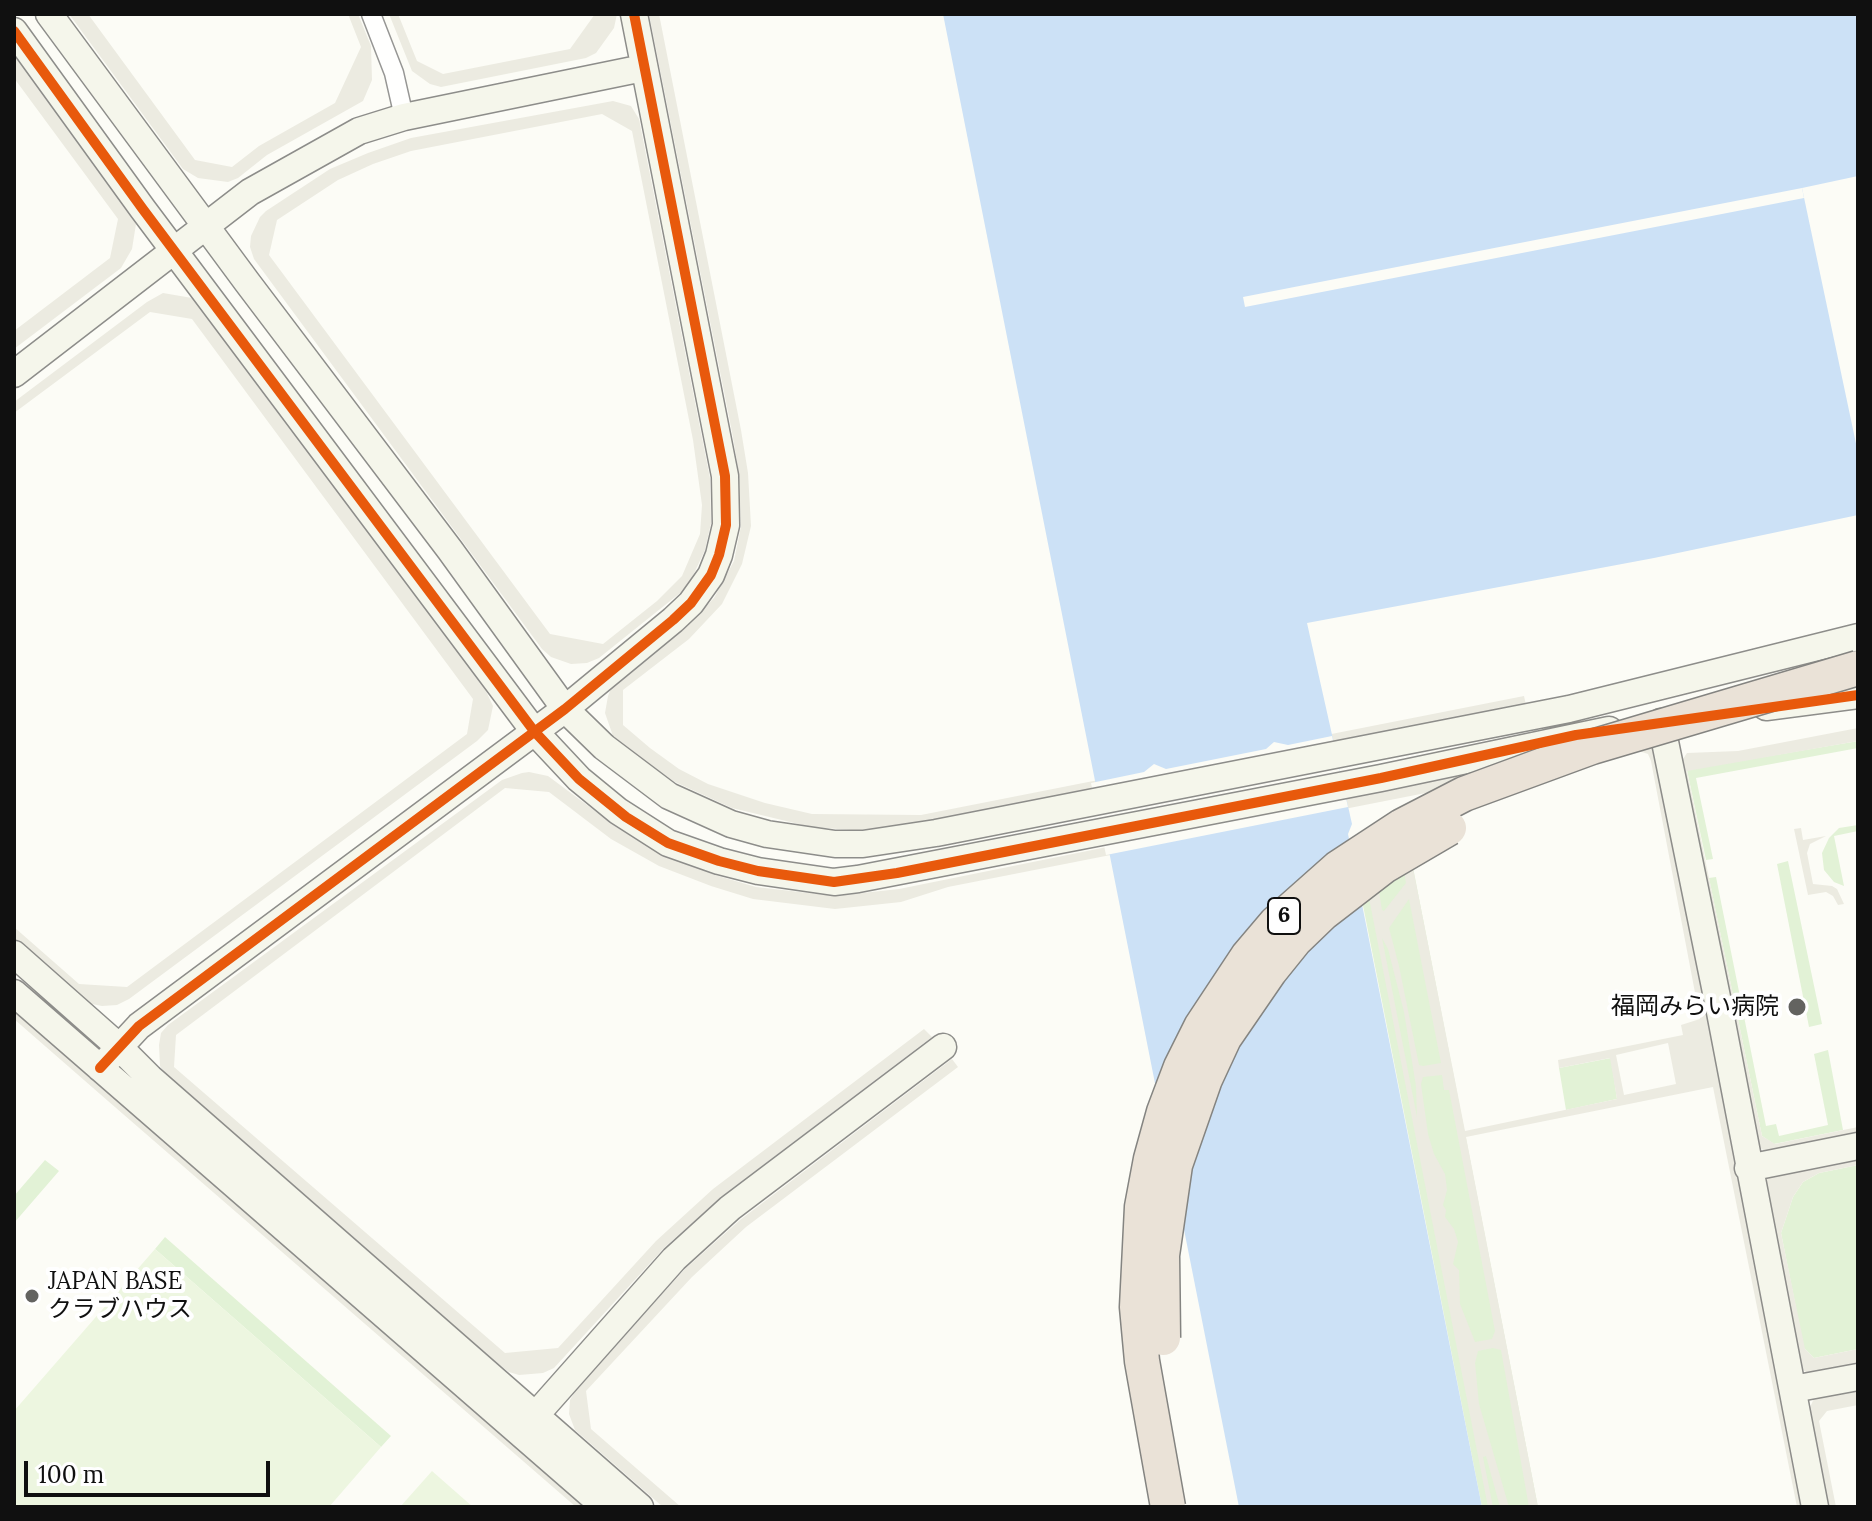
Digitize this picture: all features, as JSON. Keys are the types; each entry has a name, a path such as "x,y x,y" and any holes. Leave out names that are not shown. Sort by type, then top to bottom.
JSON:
{"highway":[{"name":"6","path":"1168,1507 1142,1361 1137,1293 1142,1207 1164,1112 1181,1067 1201,1027 1248,956 1276,923 1338,868 1402,826 1464,794 1592,747 1858,668"},
{"name":"6","path":"1192,1507 1165,1358 1161,1306 1162,1255 1175,1165 1205,1079 1230,1028 1295,940 1352,889 1418,844 1457,824 1535,791 1599,769 1734,725 1858,692"}],"street":[{"path":"49,14 450,550 565,709 604,747 669,796 731,824 767,834 835,844 863,844 936,833 1569,709 1858,637"},
{"path":"371,14 394,73 404,117"},
{"path":"100,1068 139,1026 565,709 691,603 702,590 719,555 726,525 725,476 634,14"},
{"path":"14,31 175,252 534,731 579,779 626,817 668,843 758,871 834,882 897,873 1365,781 1576,735 1858,692"},
{"path":"14,374 250,192 359,131 404,117 643,68"},
{"path":"1661,722 1815,1507"},
{"path":"14,954 528,1424 605,1507"},
{"path":"14,993 528,1424 640,1507"},
{"path":"528,1424 674,1259 730,1208 943,1047"},
{"path":"1748,1168 1858,1146"},
{"path":"1793,1389 1858,1377"}],"green space":[{"path":"1858,741 1858,748 1696,778 1713,859 1706,860 1687,770"},
{"path":"1858,825 1858,831 1834,836 1844,886 1834,882 1824,870 1822,853 1829,838 1839,828"},
{"path":"1409,847 1538,1507 1482,1507 1354,860"},
{"path":"1788,861 1822,1024 1809,1027 1777,864"},
{"path":"1716,877 1766,1126 1776,1124 1779,1136 1828,1125 1814,1054 1828,1050 1843,1130 1774,1144 1762,1136 1709,878"},
{"path":"1611,1058 1617,1099 1566,1110 1559,1068"},
{"path":"45,1160 59,1171 14,1223 14,1196"},
{"path":"1858,1165 1858,1349 1814,1358 1804,1348 1781,1233 1793,1197 1803,1182 1819,1173"},
{"path":"165,1237 391,1436 381,1447 155,1249"},
{"path":"155,1249 381,1447 329,1507 14,1507 14,1411"},
{"path":"432,1471 473,1507 400,1507"}],"shaded area":[{"path":"69,14 88,14 195,160 232,167 259,146 335,103 361,47 348,14 358,14 371,46 372,80 363,101 267,155 238,178 228,182 198,178 183,169"},
{"path":"389,14 398,14 417,61 443,74 570,49 595,14 617,14 614,28 596,53 586,58 441,87 430,84 412,71"},
{"path":"649,14 659,14 741,430 748,473 751,526 742,564 722,604 689,639 623,690 623,725 650,748 679,769 708,784 765,803 812,814 921,815 1524,696 1526,705 922,823 865,831 811,827 732,808 675,782 643,760 613,736 605,713 612,686 682,631 714,598 734,561 741,526 739,474 732,432"},
{"path":"14,54 136,224 132,249 121,268 14,349 14,331 110,258 118,219 14,78"},
{"path":"613,101 631,106 639,119 710,478 711,523 705,550 690,582 599,658 587,663 571,664 551,657 542,649 254,259 250,247 251,236 266,211 330,169 411,138","holes":["602,114 632,131 693,440 702,505 700,534 682,576 657,601 603,644 550,634 269,255 277,220 338,180 411,151"]},
{"path":"163,293 192,298 201,305 485,689 493,706 488,730 477,741 129,999 117,1005 102,1006 87,1003 14,942 14,927 79,984 127,987 467,734 473,699 192,319 150,312 14,413 14,402"},
{"path":"1858,728 1858,741 1687,771 1762,1136 1775,1144 1858,1127 1858,1138 1770,1154 1755,1145 1679,765 1687,753 1738,751"},
{"path":"1632,741 1652,746 1657,751 1808,1507 1797,1507 1713,1087 1466,1137 1538,1507 1529,1507 1501,1350 1493,1348 1478,1351 1475,1363 1479,1404 1509,1507 1500,1507 1486,1456 1483,1457 1493,1507 1488,1507 1361,857 1373,855 1384,911 1406,883 1401,855 1410,853 1465,1131 1617,1099 1610,1058 1559,1068 1558,1060 1683,1035 1681,1025 1700,1019 1651,761 1648,754 1639,751 948,887 901,902 835,909 753,899 711,886 659,866 611,839 549,792 505,788 176,1035 174,1067 505,1353 558,1348 656,1241 713,1189 924,1029 932,1037 721,1197 664,1248 554,1368 543,1373 519,1375 497,1363 167,1076 160,1066 161,1033 168,1025 502,780 522,773 548,776 618,828 663,853 715,875 756,887 835,896 899,889","holes":["1409,899 1441,1063 1419,1065 1389,928","1382,938 1388,949 1404,1012 1416,1086 1417,1117","1668,1043 1676,1084 1624,1095 1616,1055","1442,1075 1444,1090 1449,1090 1495,1331 1492,1339 1475,1342 1460,1304 1459,1270 1453,1264 1458,1242 1454,1229 1445,1217 1445,1174 1428,1134 1421,1084 1423,1077"]},
{"path":"1801,828 1803,840 1826,836 1810,844 1807,853 1813,884 1837,889 1844,904 1838,905 1833,896 1826,892 1808,895 1794,829"},
{"path":"14,1003 595,1507 576,1507 14,1019"},
{"path":"952,1059 958,1067 746,1227 692,1277 586,1391 591,1429 681,1507 663,1507 575,1430 569,1414 570,1400 579,1385 685,1269 740,1220"},
{"path":"1858,1154 1858,1165 1819,1173 1803,1182 1793,1197 1781,1233 1805,1349 1814,1358 1858,1349 1858,1367 1809,1374 1800,1368 1765,1179 1774,1171"},
{"path":"1858,1387 1858,1405 1827,1411 1819,1421 1836,1507 1825,1507 1808,1412 1815,1396"}],"water":[{"path":"943,14 1858,14 1858,176 1802,188 1858,453 1858,515 1654,558 1307,623 1352,824 1348,834 1482,1507 1239,1507"}],"pier":[{"path":"1802,188 1804,198 1245,307 1243,297"},
{"path":"1332,736 1348,807 1106,855 1091,783 1144,772 1154,764 1166,769 1266,749 1274,742 1288,745"}],"cycle path":[{"path":"100,1068 139,1026 565,709 673,620 691,603 711,575 726,525 725,476 634,14"},
{"path":"14,31 142,208 534,731 579,779 626,817 668,843 758,871 834,882 897,873 1381,778 1576,735 1858,695"}],"place":[{"name":"福岡みらい病院","path":"1797,1007"},
{"name":"JAPAN BASE クラブハウス","path":"32,1296"}]}
